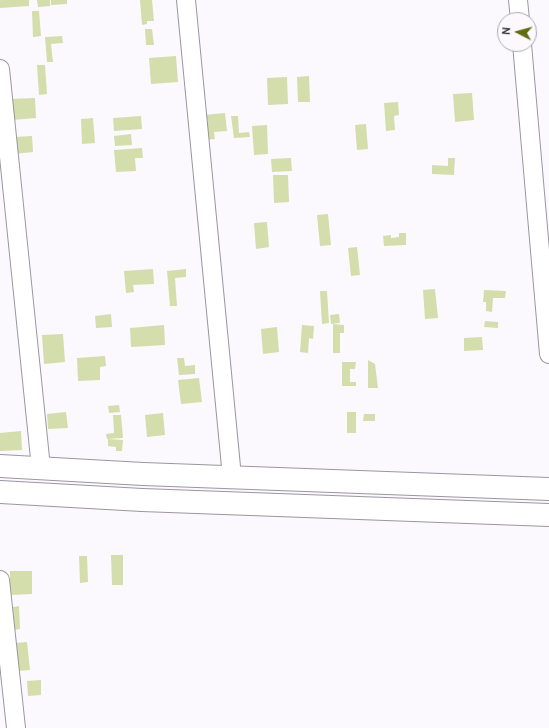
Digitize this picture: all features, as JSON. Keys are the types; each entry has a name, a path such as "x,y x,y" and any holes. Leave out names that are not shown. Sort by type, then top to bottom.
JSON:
{"main road":[{"path":"0,466 143,474 549,489"},
{"path":"0,492 142,500 549,515"}],"street":[{"path":"186,0 232,477"},
{"path":"518,0 519,12"},
{"path":"523,52 549,354"},
{"path":"0,69 41,468"},
{"path":"0,580 16,728"}],"building":[{"path":"0,0 29,0 29,6 0,8"},
{"path":"37,0 50,0 50,6 38,7"},
{"path":"51,0 67,0 67,4 51,5"},
{"path":"140,0 152,0 154,21 147,21 147,24 142,25"},
{"path":"32,11 39,11 41,36 33,37"},
{"path":"145,29 152,29 154,45 146,45"},
{"path":"62,36 63,43 51,44 53,62 47,62 45,37"},
{"path":"176,56 178,82 151,84 149,58"},
{"path":"37,65 45,65 47,94 39,95"},
{"path":"309,76 310,102 298,102 297,77"},
{"path":"287,77 288,104 268,105 267,78"},
{"path":"472,93 474,120 455,122 453,94"},
{"path":"35,98 36,118 12,120 10,99"},
{"path":"398,102 399,115 394,116 395,130 386,131 384,103"},
{"path":"225,113 227,131 214,132 215,139 206,140 204,115"},
{"path":"141,116 142,129 114,131 113,118"},
{"path":"231,116 238,116 239,133 249,132 250,137 234,138"},
{"path":"93,118 95,143 82,144 81,119"},
{"path":"366,124 368,149 357,150 355,125"},
{"path":"267,125 268,154 254,155 252,126"},
{"path":"131,134 132,145 115,146 114,136"},
{"path":"32,136 33,152 15,154 14,137"},
{"path":"142,148 143,158 135,158 136,171 116,172 114,150"},
{"path":"291,158 292,171 272,172 271,159"},
{"path":"448,158 455,158 454,175 432,174 432,165 448,166"},
{"path":"273,175 288,175 289,202 274,203"},
{"path":"328,214 331,245 320,246 317,215"},
{"path":"267,222 269,247 256,249 254,223"},
{"path":"399,233 406,233 406,245 384,246 383,236 391,235 391,238 399,237"},
{"path":"357,247 360,275 351,276 348,248"},
{"path":"153,269 154,284 133,285 134,292 126,293 124,271"},
{"path":"186,269 186,277 175,278 177,306 170,306 167,271"},
{"path":"435,289 438,318 425,319 423,290"},
{"path":"484,290 506,291 505,298 493,298 492,312 486,311 486,302 483,302"},
{"path":"320,291 327,291 329,323 322,324"},
{"path":"111,314 112,327 96,328 95,316"},
{"path":"339,314 340,323 331,324 330,315"},
{"path":"485,321 498,322 498,328 484,327"},
{"path":"333,324 344,325 344,333 340,333 340,353 333,353"},
{"path":"164,325 165,345 131,347 130,328"},
{"path":"302,325 314,326 313,339 309,338 308,353 300,352"},
{"path":"277,327 279,352 263,354 261,329"},
{"path":"63,334 65,362 44,364 42,335"},
{"path":"482,337 483,350 464,351 464,338"},
{"path":"105,356 106,366 100,367 100,380 78,381 77,358"},
{"path":"177,358 184,358 185,366 195,365 195,374 179,375"},
{"path":"368,360 375,364 378,388 368,388"},
{"path":"342,362 356,362 355,369 350,369 350,382 356,382 356,386 342,386"},
{"path":"199,378 202,402 181,404 178,380"},
{"path":"119,405 120,412 109,413 108,406"},
{"path":"66,412 68,428 48,429 47,414"},
{"path":"347,412 356,412 356,433 347,433"},
{"path":"163,413 165,435 147,437 145,415"},
{"path":"364,414 375,414 375,421 363,421"},
{"path":"113,415 121,415 123,438 107,439 106,434 114,433"},
{"path":"21,431 22,450 0,451 0,433"},
{"path":"108,439 123,440 122,451 116,451 116,447 108,446"},
{"path":"111,555 123,555 123,585 112,585"},
{"path":"79,556 87,556 88,582 80,583"},
{"path":"10,571 32,571 32,594 10,595"},
{"path":"19,606 20,629 14,630 13,607"},
{"path":"27,642 30,670 18,671 16,643"},
{"path":"41,680 41,695 28,696 27,681"}]}
